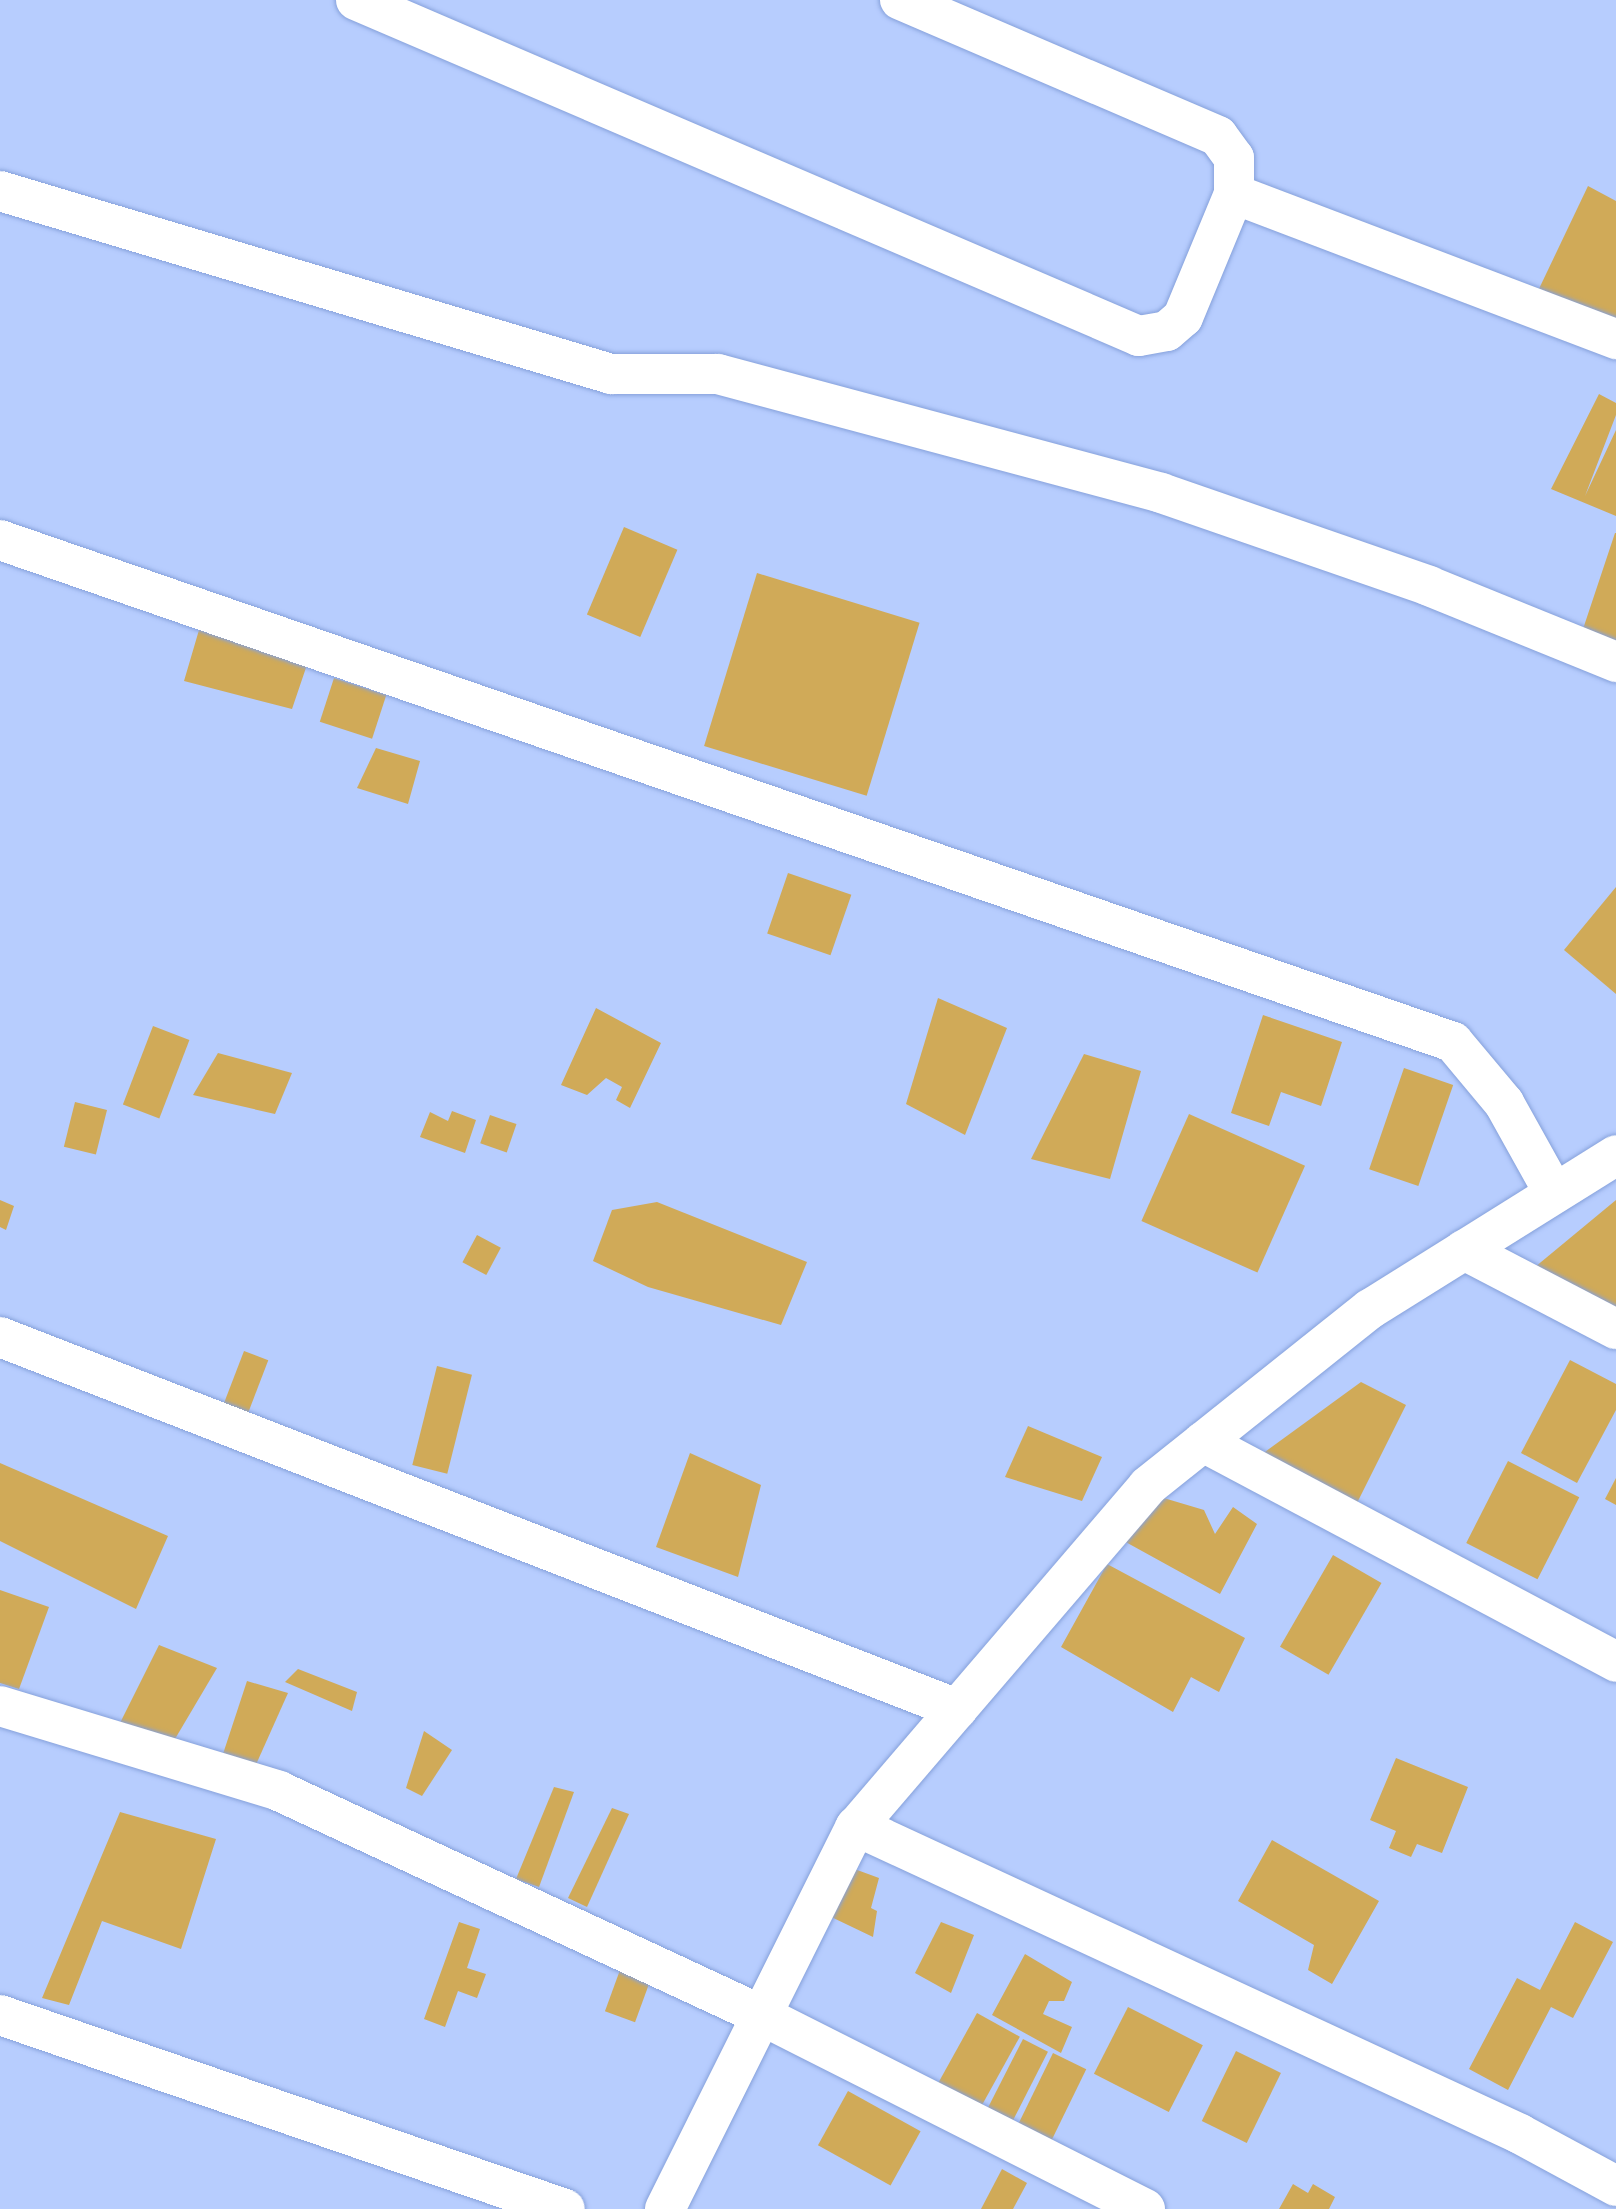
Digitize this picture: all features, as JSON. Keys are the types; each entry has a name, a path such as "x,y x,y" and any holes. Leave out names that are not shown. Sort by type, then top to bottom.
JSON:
{"street":[{"path":"356,0 1139,336 1167,331 1183,317 1234,194 1234,158 1218,136 900,0"},
{"path":"0,191 611,374 718,374 1161,493 1429,586 1616,662"},
{"path":"1234,194 1616,339"},
{"path":"0,540 1453,1042 1504,1103 1554,1193"},
{"path":"678,2205 763,2016 856,1826 1148,1486 1370,1309 1616,1155"},
{"path":"1464,1250 1616,1329"},
{"path":"0,1337 957,1709"},
{"path":"1203,1442 1616,1662"},
{"path":"0,1706 279,1791 763,2016 1145,2209"},
{"path":"856,1826 1520,2134 1616,2186"},
{"path":"0,2015 565,2209"}],"building":[{"path":"1588,186 1616,201 1616,327 1537,293"},
{"path":"1599,394 1616,403 1616,415 1585,496 1616,430 1616,516 1551,489"},
{"path":"624,527 677,550 640,637 587,614"},
{"path":"1616,533 1616,646 1581,635"},
{"path":"757,573 920,623 867,796 704,746"},
{"path":"199,630 255,648 311,653 292,709 184,681"},
{"path":"334,678 386,695 372,739 320,722"},
{"path":"376,748 420,761 408,804 357,788"},
{"path":"788,873 851,895 831,955 767,934"},
{"path":"1616,887 1616,994 1564,950"},
{"path":"938,998 1007,1028 965,1135 906,1104"},
{"path":"596,1008 661,1043 630,1108 616,1100 622,1087 606,1078 587,1095 561,1085"},
{"path":"1263,1015 1342,1042 1321,1106 1281,1092 1269,1126 1231,1113"},
{"path":"153,1026 189,1040 159,1118 123,1104"},
{"path":"218,1053 292,1073 275,1114 193,1095"},
{"path":"1084,1054 1141,1071 1110,1179 1031,1159"},
{"path":"1404,1068 1453,1085 1418,1186 1369,1169"},
{"path":"75,1102 107,1110 96,1155 64,1147"},
{"path":"452,1111 476,1120 465,1153 420,1137 430,1112 448,1121"},
{"path":"1189,1114 1305,1166 1257,1273 1141,1221"},
{"path":"490,1115 516,1124 507,1152 480,1143"},
{"path":"0,1200 14,1206 6,1230 0,1227"},
{"path":"1616,1200 1616,1323 1529,1272"},
{"path":"657,1202 807,1262 781,1325 648,1287 593,1261 612,1210"},
{"path":"477,1235 501,1248 486,1275 462,1262"},
{"path":"244,1351 268,1360 246,1419 221,1410"},
{"path":"1570,1360 1616,1384 1616,1410 1577,1483 1521,1453"},
{"path":"437,1366 472,1375 447,1474 412,1465"},
{"path":"1361,1382 1406,1405 1355,1507 1258,1457"},
{"path":"1028,1426 1102,1457 1082,1501 1005,1477"},
{"path":"690,1453 761,1485 738,1577 656,1547"},
{"path":"1508,1461 1579,1497 1538,1579 1466,1543"},
{"path":"0,1463 168,1536 136,1609 0,1541"},
{"path":"1616,1478 1616,1505 1605,1499"},
{"path":"1157,1496 1204,1510 1215,1534 1233,1507 1257,1524 1220,1594 1122,1540"},
{"path":"1333,1555 1381,1583 1328,1675 1280,1647"},
{"path":"1107,1564 1245,1638 1219,1692 1191,1677 1173,1712 1061,1647"},
{"path":"0,1590 49,1607 19,1689 0,1683"},
{"path":"159,1645 217,1668 172,1744 119,1725"},
{"path":"298,1669 357,1692 352,1711 285,1682"},
{"path":"247,1681 288,1693 254,1769 221,1760"},
{"path":"424,1731 452,1750 422,1796 406,1788"},
{"path":"1396,1758 1468,1787 1442,1853 1417,1844 1411,1857 1389,1848 1396,1831 1370,1820"},
{"path":"554,1787 574,1792 539,1887 516,1879"},
{"path":"612,1808 629,1814 587,1907 568,1898"},
{"path":"120,1812 216,1839 181,1949 102,1921 69,2005 42,1998"},
{"path":"1272,1840 1379,1901 1332,1984 1308,1970 1314,1945 1238,1901"},
{"path":"830,1860 879,1878 871,1908 877,1911 873,1937 825,1914"},
{"path":"459,1922 480,1929 467,1968 486,1974 477,1998 458,1991 445,2027 424,2019"},
{"path":"941,1922 974,1935 951,1993 915,1973"},
{"path":"1575,1922 1613,1942 1573,2018 1551,2007 1508,2090 1469,2069 1517,1978 1540,1990"},
{"path":"1025,1954 1072,1982 1064,2001 1049,2001 1043,2014 1072,2027 1061,2053 992,2015"},
{"path":"620,1970 650,1981 635,2022 605,2011"},
{"path":"1128,2007 1203,2045 1169,2112 1094,2074"},
{"path":"977,2013 1020,2037 980,2108 937,2085"},
{"path":"1023,2039 1048,2052 1011,2125 986,2112"},
{"path":"1236,2051 1281,2073 1247,2143 1202,2121"},
{"path":"1053,2053 1086,2069 1049,2146 1016,2129"},
{"path":"848,2091 921,2131 891,2185 818,2145"},
{"path":"1002,2169 1027,2183 1013,2209 981,2209"},
{"path":"1293,2184 1308,2193 1313,2184 1335,2197 1329,2209 1279,2209"}]}
